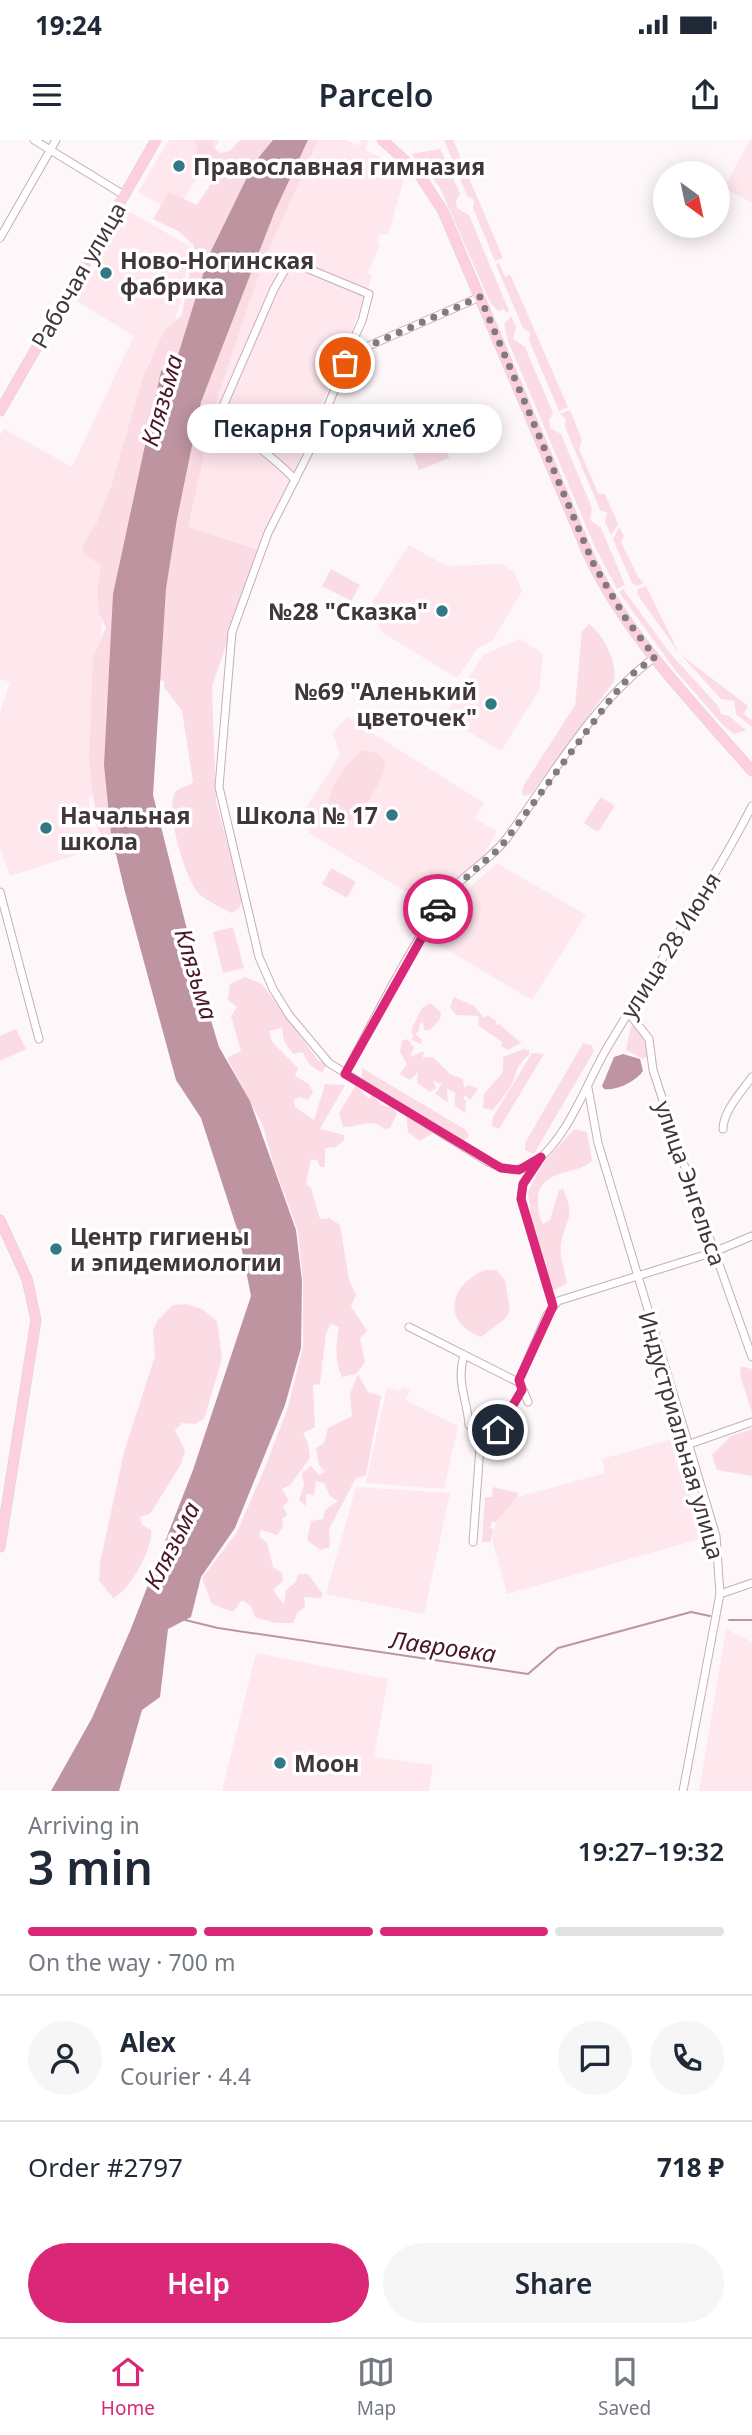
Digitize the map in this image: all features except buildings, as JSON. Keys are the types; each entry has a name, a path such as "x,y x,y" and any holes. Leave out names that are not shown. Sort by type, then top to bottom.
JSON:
{"main road":[{"name":"Рабочая улица","path":"0,411 156,140"},
{"path":"382,140 414,167 431,191 480,297 594,565 626,619 655,657 752,771"},
{"path":"0,1220 27,1279 36,1320 0,1547"}],"street":[{"path":"34,140 124,195"},
{"path":"0,238 56,140"},
{"path":"295,480 283,465 229,419 224,404 274,289 287,266 299,265 369,294 362,321 351,345 357,351"},
{"path":"480,297 357,351 347,359 303,464 268,533 232,632 219,787 257,948 267,978 320,1055 345,1074 501,1168 519,1170 541,1157"},
{"path":"283,465 303,464"},
{"path":"345,1074 440,906 454,888 494,853 592,721 631,675 655,657"},
{"name":"улица 28 Июня","path":"553,1306 521,1199 523,1184 589,1084 628,1012 726,854 752,806"},
{"path":"0,892 39,1039"},
{"name":"улица Энгельса","path":"628,1012 649,1039 653,1070 752,1357"},
{"path":"723,1129 723,1123 752,1077"},
{"name":"Индустриальная улица","path":"589,1084 587,1093 595,1132 716,1536 720,1594 683,1791"},
{"path":"481,1434 498,1430 521,1387 534,1344 553,1306 567,1296 638,1277 714,1252 752,1236"},
{"path":"408,1327 521,1387 528,1402"},
{"path":"464,1355 459,1374 460,1385 469,1425 481,1434"},
{"path":"687,1445 752,1422"},
{"path":"474,1542 481,1434"},
{"path":"720,1594 752,1583"}],"shaded area":[{"name":"Православная гимназия","path":"169,140 220,140 175,213 138,192"},
{"path":"193,140 213,140 214,148 220,153 230,151 240,140 273,140 254,163 209,255 178,356 161,371 107,795 116,855 110,853 97,827 89,760 93,658 106,627 98,605 101,566 83,552 84,543 97,522 111,487 143,377 164,331 182,315 194,246 180,232 153,219 169,192 197,205 212,182 197,161 197,145"},
{"path":"308,140 318,140 265,258 214,409 188,527 259,550 212,686 216,802 243,899 239,908 232,913 199,894 188,874 178,845 173,814 175,793 193,782 182,711 164,687 164,681 160,680 166,589 201,402 275,211"},
{"path":"318,140 347,140 358,146 361,140 368,140 365,150 391,163 392,174 404,179 388,235 380,234 377,243 380,244 368,273 372,276 367,292 300,458 259,550 187,527 214,409 237,339 265,258"},
{"path":"444,140 453,140 503,258 495,261 473,208 474,200 467,196"},
{"path":"752,140 752,203 730,191 730,177"},
{"path":"440,149 460,194 456,201 457,208 469,215 509,311 506,313 504,309 498,311 490,302 439,186 411,154"},
{"path":"128,211 191,247 181,300 166,348 149,361 109,534 97,685 103,794 88,796 95,849 10,876 0,848 0,713 10,682 0,679 0,435 4,429 72,467 134,336 77,301"},
{"path":"499,263 505,277 510,274 568,407 559,411 529,340 530,333 523,328 496,265"},
{"path":"511,316 516,327 513,339 525,347 553,413 549,419 550,428 561,434 592,508 590,520 601,528 625,585 617,589 594,545 508,341 504,324"},
{"path":"570,410 582,440 579,449 598,493 605,494 618,524 611,535 605,522 607,513 600,510 565,427 566,419 560,414"},
{"path":"440,440 445,442 449,458 419,470 413,453"},
{"path":"619,527 624,536 621,542 638,577 644,583 637,586 632,583 613,539"},
{"name":"№28 \"Сказка\"","path":"409,545 447,566 501,564 514,572 522,591 493,640 477,649 457,678 383,633 374,620 372,602"},
{"path":"331,569 360,585 351,601 322,586"},
{"path":"646,586 679,653 637,594 638,589"},
{"path":"623,589 669,652 719,707 721,714 729,716 746,730 734,734 723,725 675,670 619,592"},
{"path":"589,624 609,650 614,666 614,681 531,794 524,796 524,785 575,705 582,631"},
{"name":"№69 \"Аленький цветочек\"","path":"520,639 543,654 539,690 501,751 444,717 483,655"},
{"path":"681,655 748,706 744,714 752,721 752,727 736,714 734,701 721,699"},
{"name":"Школа № 17","path":"347,717 484,803 475,818 497,832 479,862 435,909 309,833 306,808 340,755 333,733"},
{"path":"364,750 374,752 384,760 384,771 364,808 349,821 330,810 330,795 345,767"},
{"path":"601,797 615,806 598,832 584,823"},
{"path":"497,863 586,915 532,1000 429,939 451,905"},
{"path":"331,868 356,882 347,898 322,884"},
{"path":"233,927 244,968 223,973 213,932"},
{"path":"245,977 262,984 317,1059 326,1065 322,1073 310,1065 302,1052 293,1054 284,1041 282,1028 269,1031 272,1042 298,1068 295,1076 309,1084 313,1092 308,1100 299,1097 294,1100 295,1107 314,1120 325,1084 345,1085 320,1129 344,1135 344,1140 336,1147 325,1148 325,1167 320,1167 318,1161 311,1159 306,1183 311,1188 320,1219 329,1218 340,1225 349,1280 356,1295 351,1306 367,1331 360,1338 365,1362 356,1374 342,1377 337,1359 339,1327 331,1324 326,1333 320,1384 313,1385 315,1427 303,1433 308,1443 310,1458 290,1485 282,1489 289,1501 283,1506 287,1515 282,1519 283,1527 277,1535 261,1530 259,1536 267,1543 273,1567 282,1573 283,1581 273,1590 284,1605 286,1590 296,1582 298,1574 308,1574 322,1593 322,1598 304,1597 305,1607 297,1613 293,1623 275,1623 255,1617 251,1606 242,1600 233,1612 212,1604 202,1578 237,1532 288,1407 303,1347 303,1282 298,1231 274,1166 263,1126 227,1058 241,1051 231,1016 237,1007 228,1000 230,984"},
{"path":"454,997 474,1006 484,1018 488,1015 497,1022 495,1026 499,1024 520,1042 524,1041 508,1050 501,1046 502,1042 479,1026 478,1016 456,1015 450,1007"},
{"path":"430,1003 441,1012 440,1019 430,1030 424,1030 423,1022 420,1023 419,1031 415,1034 421,1039 422,1045 411,1039 414,1037 411,1030 422,1008"},
{"path":"631,1026 635,1026 644,1037 647,1057 643,1059 626,1050"},
{"path":"16,1029 26,1049 0,1061 0,1036"},
{"path":"407,1039 414,1048 410,1057 424,1051 423,1058 433,1057 450,1074 463,1079 464,1088 469,1085 478,1089 470,1100 465,1095 463,1098 466,1101 465,1113 455,1106 455,1093 447,1089 448,1102 435,1094 442,1084 433,1081 436,1088 430,1092 417,1083 418,1072 410,1080 400,1074 407,1064 400,1052 402,1041"},
{"path":"583,1043 591,1045 594,1051 534,1154 525,1150 525,1143"},
{"path":"524,1049 529,1050 529,1055 519,1066 508,1091 493,1110 483,1108 484,1094 503,1072 503,1057"},
{"path":"532,1053 544,1054 499,1129 492,1126 493,1117"},
{"path":"362,1068 466,1130 469,1136 462,1142 362,1082"},
{"path":"356,1085 369,1099 372,1094 381,1105 394,1108 397,1114 390,1128 384,1129 370,1123 343,1127 339,1113"},
{"path":"406,1114 433,1133 420,1141 408,1132"},
{"path":"574,1129 587,1132 592,1161 550,1178 539,1191 539,1213 543,1224 550,1220 559,1190 563,1189 569,1206 569,1218 561,1243 561,1258 567,1283 555,1290 550,1287 532,1229 528,1192 541,1166"},
{"path":"485,1270 496,1270 505,1280 510,1310 506,1318 481,1337 460,1322 454,1303 464,1285"},
{"path":"186,1304 202,1309 217,1321 222,1359 204,1419 195,1424 182,1423 175,1430 185,1451 181,1464 150,1514 140,1517 142,1525 151,1530 149,1547 133,1578 113,1598 99,1580 100,1563 124,1452 155,1356 153,1331 157,1321 173,1305"},
{"path":"741,1366 752,1369 752,1413 740,1375"},
{"path":"358,1374 368,1392 381,1396 366,1475 356,1478 329,1529 330,1547 320,1550 307,1540 311,1521 323,1519 325,1510 338,1501 330,1496 324,1483 316,1481 314,1495 306,1494 306,1506 299,1500 304,1485 302,1473 311,1466 319,1475 325,1472 319,1465 316,1448 324,1443 328,1428 352,1416 350,1394"},
{"path":"402,1386 410,1390 405,1400 458,1426 444,1489 366,1483 387,1387 399,1391"},
{"path":"752,1429 752,1476 717,1470 712,1455 731,1436"},
{"path":"673,1439 703,1538 507,1594 492,1539 498,1517 518,1497 605,1473 602,1459"},
{"path":"356,1487 450,1493 424,1614 326,1594"},
{"path":"493,1487 518,1493 518,1496 496,1522 492,1521 490,1528 494,1529 490,1542 482,1542 485,1497 492,1497"},
{"path":"726,1629 752,1642 752,1791 699,1791"},
{"path":"256,1653 388,1679 374,1757 433,1765 429,1791 222,1791"}],"water":[{"name":"Клязьма","path":"273,140 308,140 275,211 201,402 166,589 153,795 219,1047 250,1101 296,1230 302,1281 301,1348 285,1405 235,1528 201,1577 191,1617 168,1629 160,1697 142,1710 119,1791 51,1791 92,1718 130,1631 193,1470 251,1296 239,1235 201,1118 176,1080 111,833 104,765 113,594 161,371 178,355 209,255 254,163"},
{"path":"623,1054 640,1059 643,1071 626,1084 604,1089 602,1086 614,1057"}],"waterway":[{"name":"Лавровка","path":"185,1620 218,1628 528,1674 558,1648 691,1612 710,1616"},
{"name":"Лавровка","path":"729,1620 752,1620"}],"way so far":[{"path":"345,363 357,351 480,297 594,565 626,619 655,657 631,675 612,697 500,848 454,888 438,909"}],"place":[{"name":"Православная гимназия","path":"179,166"},
{"name":"Ново-Ногинская фабрика","path":"106,273"},
{"name":"Пекарня Горячий хлеб","path":"345,363"},
{"name":"№28 \"Сказка\"","path":"442,611"},
{"name":"№69 \"Аленький цветочек\"","path":"491,704"},
{"name":"Школа № 17","path":"392,815"},
{"name":"Начальная школа","path":"46,828"},
{"name":"Центр гигиены и эпидемиологии","path":"56,1249"},
{"name":"Моон","path":"280,1763"}],"route":[{"path":"438,909 345,1074 501,1168 519,1170 530,1166 541,1157 523,1184 521,1199 553,1306 519,1380 522,1390 498,1430"}]}
